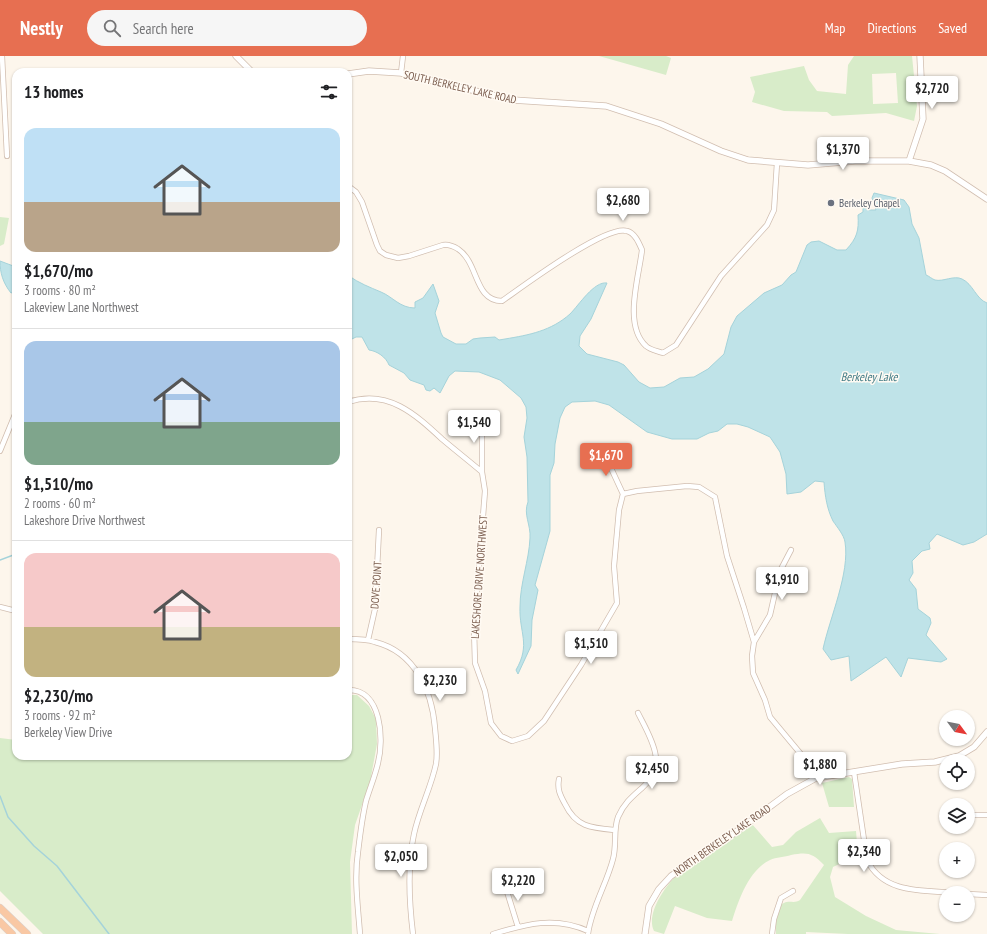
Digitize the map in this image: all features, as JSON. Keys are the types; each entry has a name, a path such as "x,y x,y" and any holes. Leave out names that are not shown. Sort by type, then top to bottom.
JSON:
{"highway":[{"path":"0,908 27,934"},
{"path":"0,922 12,934"}],"street":[{"path":"2,56 7,156"},
{"path":"236,56 248,68"},
{"path":"401,73 403,56"},
{"path":"920,56 923,119 909,160 945,171 985,197 987,203"},
{"name":"SOUTH BERKELEY LAKE ROAD","path":"352,73 369,71 401,73 514,100 606,106 644,118 721,151 748,160 808,165 862,161 909,160"},
{"path":"352,189 356,192 362,202 380,251 390,257 398,258 448,244 454,246 464,254 470,262 483,293 494,301 502,301 574,252 614,232 626,230 639,243 642,250 633,315 638,336 646,347 663,353 676,345 685,335 721,276 767,225 774,210 777,163"},
{"path":"352,401 372,398 395,404 421,419 482,472"},
{"name":"LAKESHORE DRIVE NORTHWEST","path":"482,416 482,472 485,491 474,629 475,663 486,691 491,723 501,736 512,741 528,736 544,721 581,665 617,603 614,566 619,510 623,494"},
{"path":"0,451 12,422"},
{"path":"604,453 623,494 637,491 687,486 699,487 715,498 727,556 754,642"},
{"name":"DOVE POINT","path":"368,640 375,609 379,530"},
{"path":"791,550 780,571 770,615 754,642 752,656 753,673 765,700 770,717 805,759 816,778"},
{"path":"0,607 12,610"},
{"path":"352,639 368,640 387,646 406,660 424,682 433,708 436,763 417,823 411,858 410,880 413,934"},
{"path":"352,691 362,693 370,699 378,716 381,742 379,763 367,799 360,827 357,859 357,894 360,934"},
{"path":"493,934 518,927 550,922 588,932 612,864 616,846 615,830 618,817 626,801 649,782 656,770 657,758 654,746 638,713"},
{"name":"NORTH BERKELEY LAKE ROAD","path":"645,934 649,906 659,889 671,876 725,840 787,794 816,778 902,764 935,762 959,756 974,747 987,732"},
{"path":"854,772 867,860 872,870 890,885 939,891"},
{"path":"559,780 559,792 571,815 592,828 615,830"},
{"path":"975,815 987,815"},
{"path":"504,882 518,927"},
{"path":"772,934 774,919 781,898 793,891"},
{"path":"975,894 987,895"}],"green space":[{"path":"599,56 666,56 671,58 666,75"},
{"path":"854,56 912,56 917,106 914,121 886,113 832,116 827,112 784,111 752,102 755,92 750,77 804,66 809,80 817,91 846,94 848,65","holes":["896,73 898,103 873,104 872,74"]},
{"path":"0,217 9,218 4,244 0,246"},
{"path":"352,695 357,695 369,706 376,719 377,744 370,782 355,825 350,862 352,934 43,934 0,891 0,738 12,740 12,760 352,760"},
{"path":"849,777 852,779 854,807 829,807 822,783"},
{"path":"820,818 829,833 856,831 858,855 833,867 830,877 835,897 866,916 896,930 940,934 848,934 806,932 806,934 776,934 777,917 781,905 786,902 796,902 800,900 824,865 809,854 791,855 772,859 756,871 746,886 732,921 707,918 675,906 664,934 654,931 652,918 654,910 660,896 673,879 752,824 772,847 783,845 796,832"}],"water":[{"name":"Berkeley Lake","path":"874,193 904,200 909,207 912,224 919,238 926,275 934,280 956,278 962,279 969,284 983,301 987,303 987,534 974,542 963,545 937,534 929,543 930,549 922,551 912,561 913,573 909,580 916,589 918,609 930,618 931,623 926,635 947,659 941,662 908,658 901,677 886,657 851,681 849,656 831,660 823,649 842,581 846,554 844,539 829,512 824,482 815,481 801,492 787,494 786,474 780,452 770,437 748,427 737,424 727,424 718,431 709,433 697,439 672,439 647,432 609,405 595,401 572,402 565,407 560,418 555,444 554,463 550,475 550,531 535,585 538,590 532,620 531,646 518,674 516,670 523,653 524,645 520,616 520,598 530,538 526,511 528,502 527,457 524,437 527,418 526,407 521,398 500,380 479,372 455,371 449,376 440,393 434,388 430,391 426,390 424,385 410,380 404,373 389,365 386,359 381,355 369,350 362,337 352,339 352,278 410,308 415,308 415,302 423,298 433,284 439,301 435,313 441,333 443,337 456,344 466,344 473,339 480,338 495,337 499,340 531,334 555,325 570,314 587,294 602,283 607,283 591,319 580,336 579,346 587,354 624,365 639,382 650,388 664,387 680,378 694,377 708,369 724,354 731,327 737,316 764,293 782,285 791,275 796,272 807,245 811,242 819,241 837,250 846,250 853,242 858,226 858,215 863,212 863,206 868,210 876,210 872,198"},
{"path":"0,261 12,266 12,293 4,282"}],"waterway":[{"path":"0,560 12,556"},
{"path":"0,796 8,817 34,846 57,866 109,934"}],"place":[{"name":"Berkeley Chapel","path":"831,203"}]}
